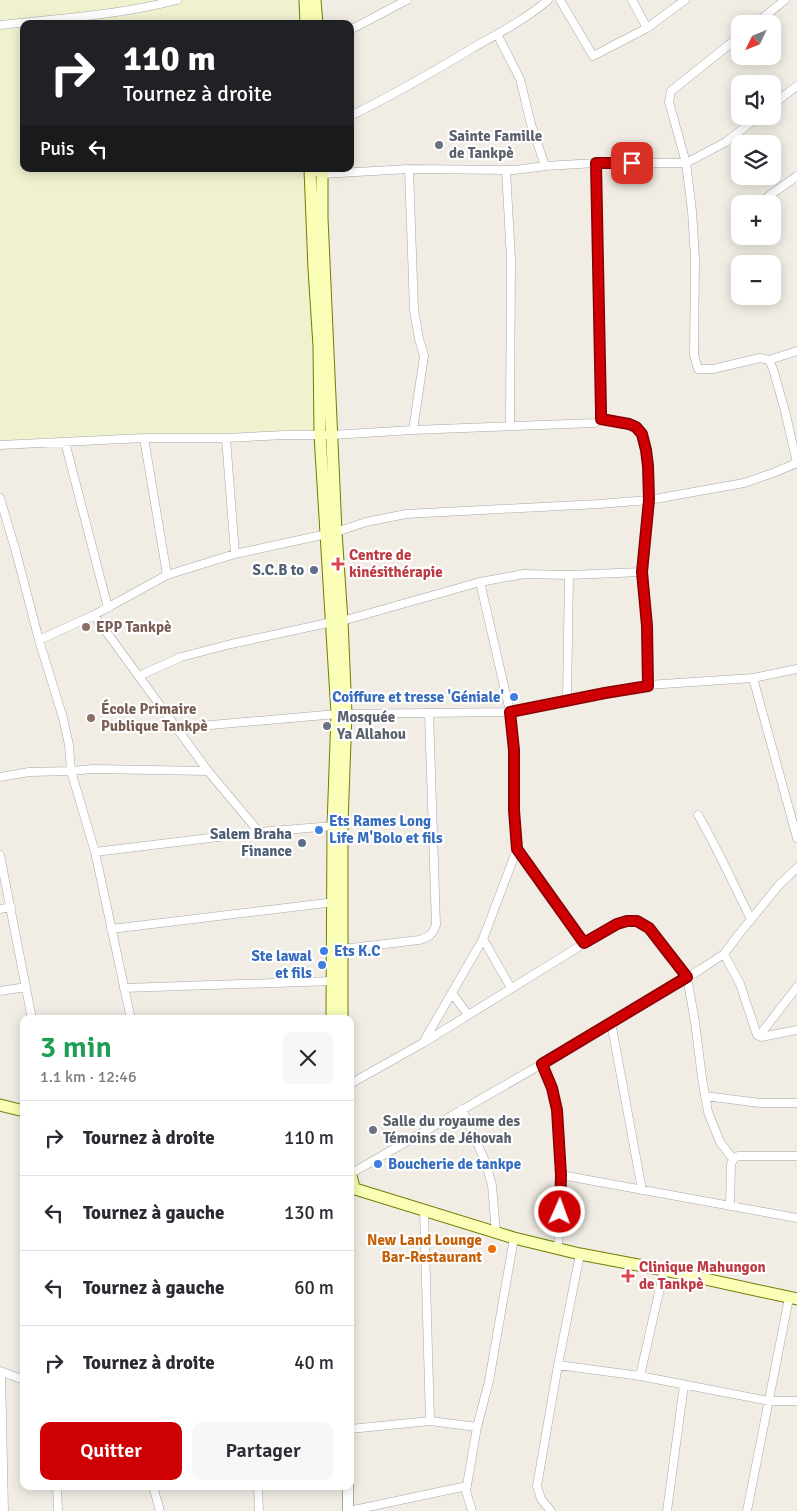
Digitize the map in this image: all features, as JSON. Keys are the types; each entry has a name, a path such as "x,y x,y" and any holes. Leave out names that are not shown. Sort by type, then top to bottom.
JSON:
{"main road":[{"path":"305,0 306,20"},
{"path":"315,0 317,20"},
{"path":"310,172 320,435 331,533 341,714 342,823 332,1015"},
{"path":"322,172 322,218 332,435 331,533"},
{"path":"341,714 333,826 342,949 342,1015"},
{"path":"0,1105 20,1110"},
{"path":"354,1190 496,1233 558,1249 793,1298"}],"street":[{"path":"46,20 93,15 177,0"},
{"path":"354,28 407,0"},
{"path":"354,114 407,88 516,23 548,0"},
{"path":"560,0 593,56 647,28 685,0"},
{"path":"632,0 647,28"},
{"path":"766,15 785,0"},
{"path":"0,25 20,23"},
{"path":"496,34 520,79 531,124 545,166"},
{"path":"731,43 672,91 669,102 686,163 692,211 695,259 694,354 698,368 713,368 760,358 769,360 797,351"},
{"path":"781,98 797,86"},
{"path":"354,170 506,170 596,163 686,163 726,142 748,125"},
{"path":"596,163 601,419"},
{"path":"409,169 414,310 424,356 413,430"},
{"path":"506,170 511,259 510,426"},
{"path":"770,195 797,176"},
{"path":"39,640 108,608 167,575 235,554 331,533 366,522 406,514 649,500 744,483 773,473 797,463 785,411 769,360"},
{"path":"0,445 144,438 332,435 595,423 601,419 629,424 636,427 642,434 648,466 649,500 642,572 647,626 648,686"},
{"path":"144,438 167,575"},
{"path":"226,438 235,554"},
{"path":"66,442 108,608"},
{"path":"0,498 39,640 63,718 69,745 71,771 95,852 130,1015"},
{"path":"139,676 181,657 337,621 480,582 524,574 642,572"},
{"path":"567,700 569,574"},
{"path":"423,1043 483,939 517,849 514,810 514,750 510,712 480,582"},
{"path":"94,615 208,771 259,832"},
{"path":"177,728 341,714 510,712 648,686 753,678 797,669"},
{"path":"753,678 797,838"},
{"path":"342,949 428,938 436,925 429,713"},
{"path":"0,777 28,772 102,769 208,771"},
{"path":"698,815 716,845 751,919"},
{"path":"95,852 259,832 333,826"},
{"path":"517,849 584,943"},
{"path":"0,856 31,1015"},
{"path":"354,1172 542,1064 724,954 779,886 797,868"},
{"path":"111,929 338,902"},
{"path":"0,909 11,908"},
{"path":"354,1082 423,1043 617,924 637,921 649,928 687,977 708,1112 720,1142 733,1159"},
{"path":"483,939 511,988"},
{"path":"724,954 740,984 756,1035 761,1037 797,1030"},
{"path":"124,988 333,982"},
{"path":"0,991 26,987"},
{"path":"759,1036 797,987"},
{"path":"452,993 468,1015"},
{"path":"611,1022 642,1190"},
{"path":"542,1064 552,1088 557,1110 561,1175 558,1249"},
{"path":"706,1096 760,1103 797,1103"},
{"path":"462,1109 485,1161 492,1185 496,1233"},
{"path":"730,1206 731,1165 733,1159 738,1156 797,1156"},
{"path":"561,1175 797,1218"},
{"path":"424,1211 430,1422"},
{"path":"472,1511 466,1491 489,1381 514,1238"},
{"path":"550,1511 541,1499 537,1486 580,1254"},
{"path":"640,1376 664,1270"},
{"path":"747,1511 769,1401 793,1298"},
{"path":"558,1365 640,1376 769,1401 797,1401"},
{"path":"4,1511 0,1371 20,1378"},
{"path":"667,1511 684,1385"},
{"path":"354,1429 430,1422 478,1427"},
{"path":"348,1490 348,1511 467,1486"},
{"path":"57,1490 58,1511"},
{"path":"155,1490 160,1511"},
{"path":"258,1490 260,1511"}],"green space":[{"path":"0,0 306,0 306,20 20,20 20,172 310,172 316,435 0,445"}],"place":[{"name":"Sainte Famille de Tankpè","path":"439,145"},
{"name":"Centre de kinésithérapie","path":"338,564"},
{"name":"S.C.B to","path":"314,570"},
{"name":"EPP Tankpè","path":"86,627"},
{"name":"Coiffure et tresse 'Géniale'","path":"514,697"},
{"name":"École Primaire Publique Tankpè","path":"91,718"},
{"name":"Mosquée Ya Allahou","path":"327,726"},
{"name":"Ets Rames Long Life M'Bolo et fils","path":"319,830"},
{"name":"Salem Braha Finance","path":"302,843"},
{"name":"Ets K.C","path":"324,951"},
{"name":"Ste lawal et fils","path":"322,965"},
{"name":"Salle du royaume des Témoins de Jéhovah","path":"373,1130"},
{"name":"Boucherie de tankpe","path":"378,1164"},
{"name":"New Land Lounge Bar-Restaurant","path":"492,1249"},
{"name":"Clinique Mahungon de Tankpè","path":"628,1276"}],"route":[{"path":"560,1212 561,1175 557,1110 552,1088 542,1064 687,977 649,928 637,921 617,924 584,943 517,849 514,810 514,750 510,712 648,686 647,626 642,572 649,500 646,450 642,434 636,427 601,419 596,163 632,163"}]}
